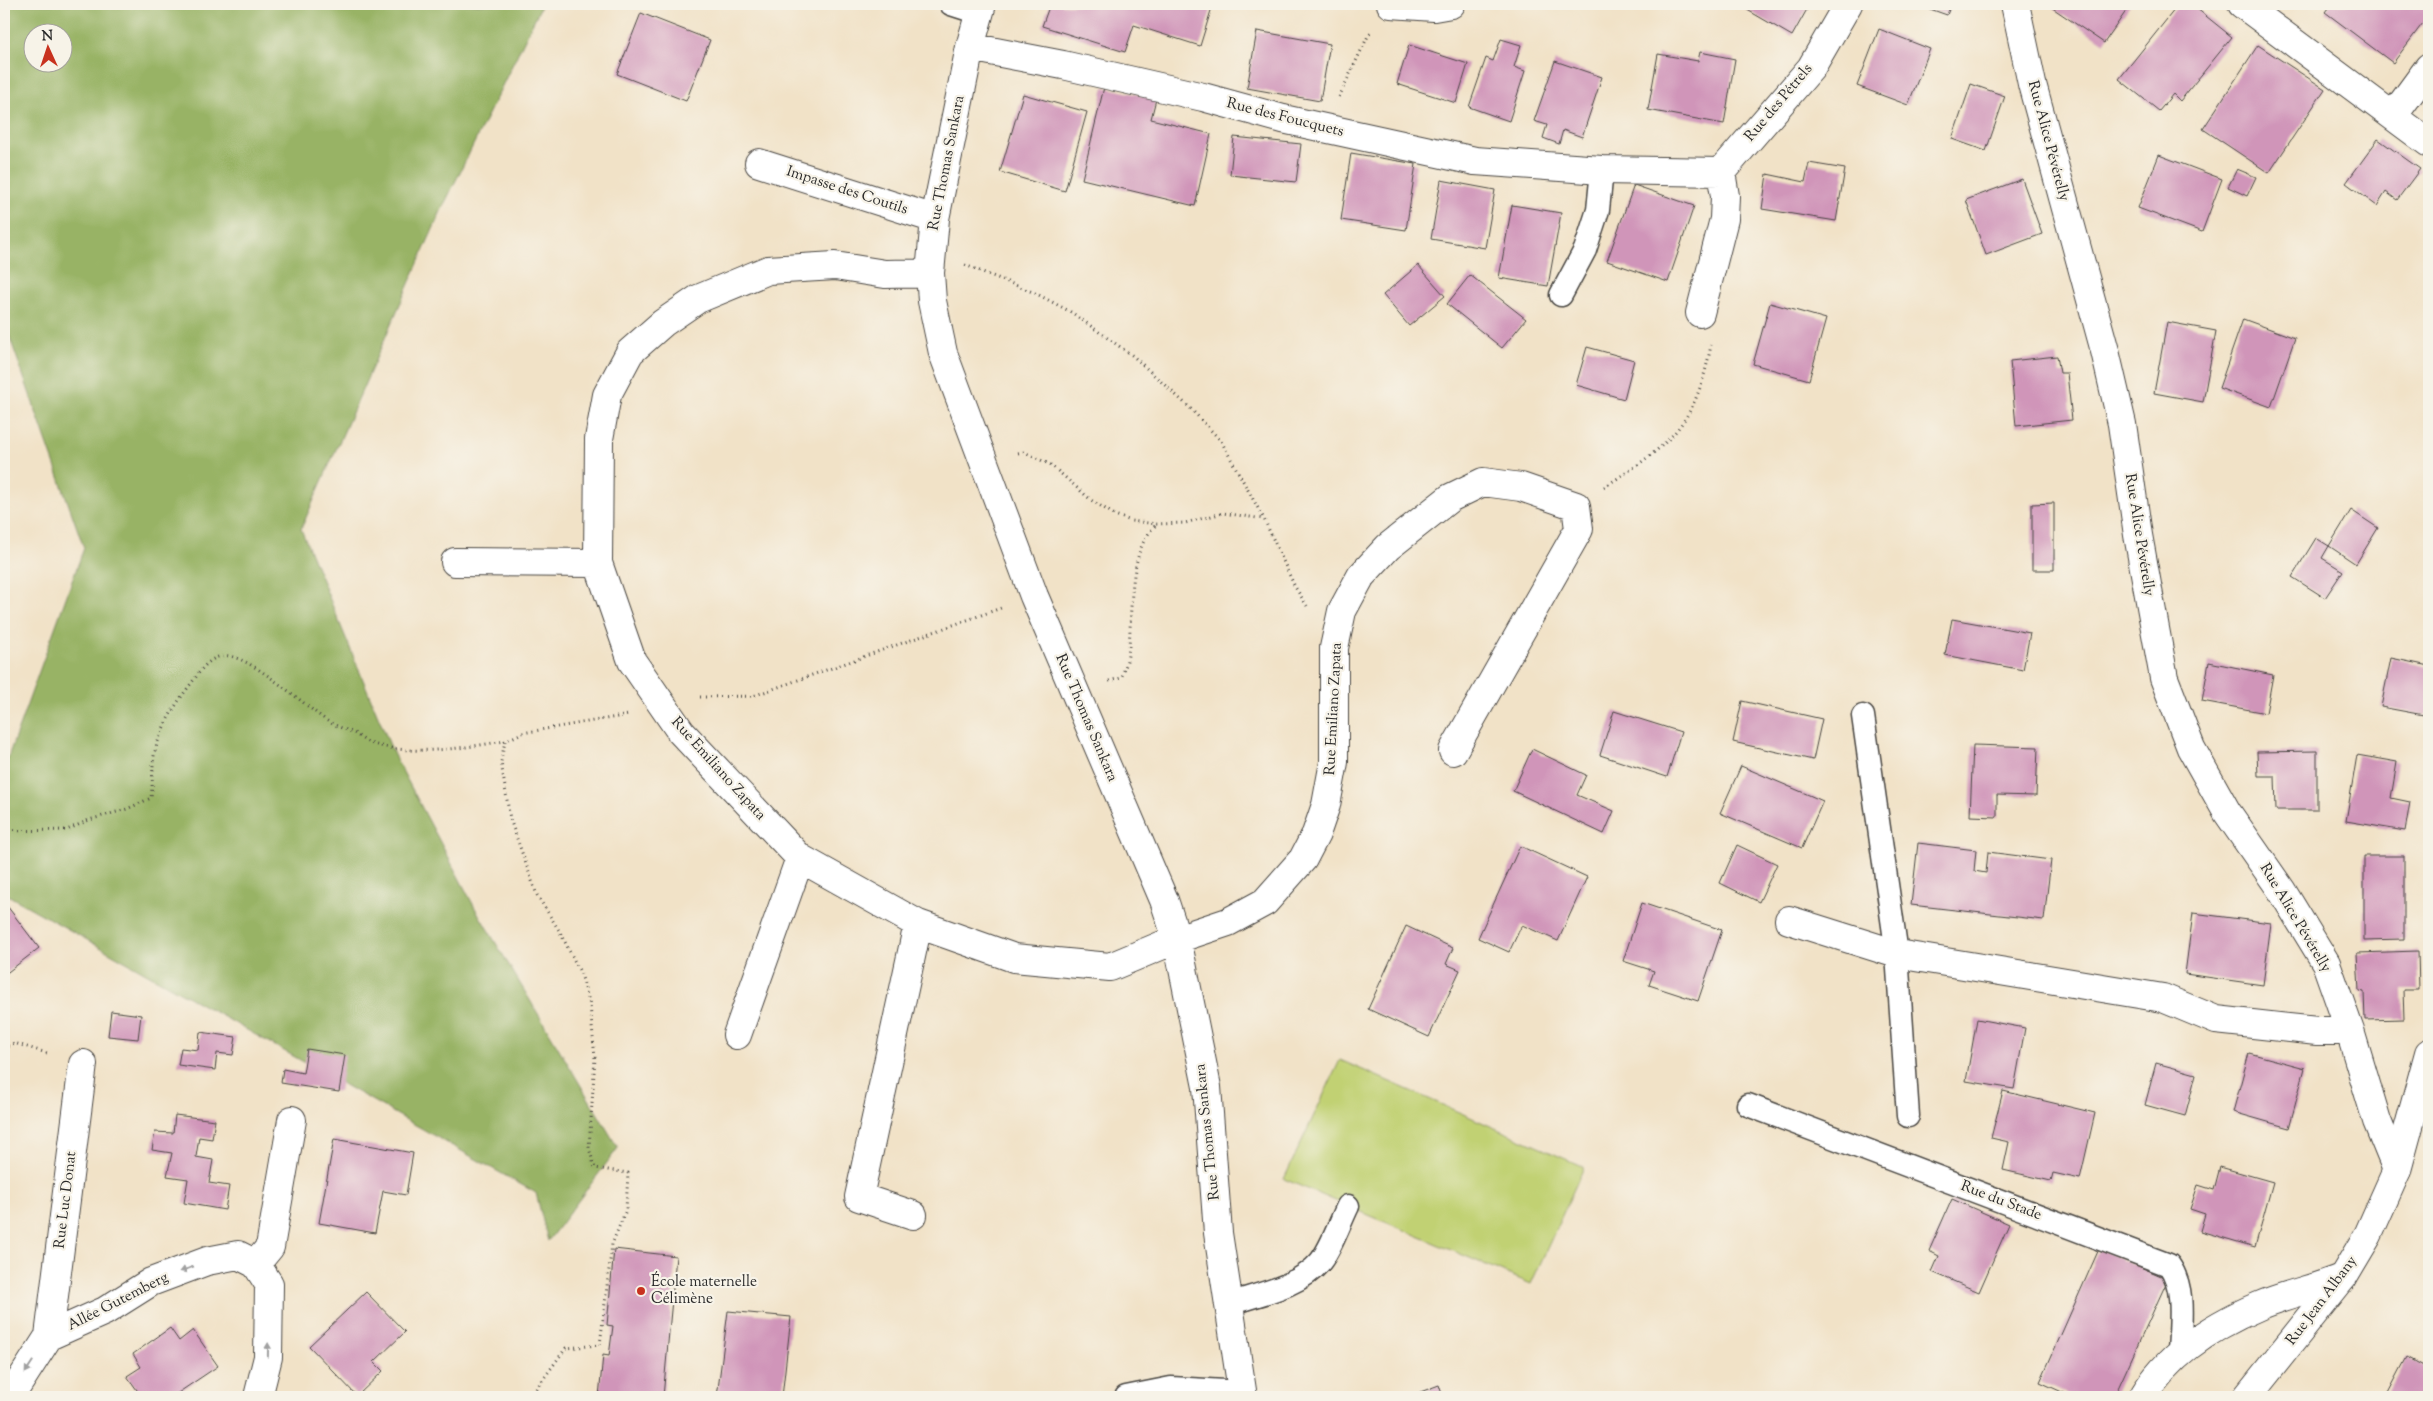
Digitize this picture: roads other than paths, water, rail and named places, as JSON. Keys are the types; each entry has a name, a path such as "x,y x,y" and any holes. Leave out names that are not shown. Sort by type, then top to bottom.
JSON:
{"street":[{"path":"1397,4 1434,7 1451,4"},
{"name":"Rue des Pétrels","path":"1720,172 1810,68 1848,4"},
{"name":"Rue Alice Pévérelly","path":"2015,4 2032,84 2106,351 2120,415 2164,678 2191,748 2222,804 2282,891 2326,963 2350,1031 2377,1121 2397,1170"},
{"path":"2242,4 2429,143"},
{"path":"970,47 981,8"},
{"name":"Rue des Foucquets","path":"970,47 1064,65 1325,128 1475,161 1602,170"},
{"name":"Rue Thomas Sankara","path":"970,47 934,219 931,263 932,301 943,353 1034,596 1164,900 1177,939 1207,1087 1218,1233 1243,1394"},
{"path":"2393,116 2429,67"},
{"name":"Impasse des Coutils","path":"758,163 934,219"},
{"path":"1602,170 1720,172 1726,196 1724,219 1700,313"},
{"name":"Rue Emiliano Zapata","path":"931,263 885,274 835,266 768,270 698,300 663,323 630,352 607,395 599,440 598,563 632,661 681,732 800,858 918,924 1014,958 1110,968 1177,939 1228,922 1265,902 1303,859 1316,834 1326,805 1334,762 1334,648 1342,611 1361,576 1388,547 1450,498 1483,482 1521,487 1576,506 1579,529 1453,751"},
{"path":"455,562 598,563"},
{"path":"737,1035 800,858"},
{"path":"1788,920 1897,954 2163,998 2216,1020 2317,1031 2350,1031"},
{"path":"913,1215 859,1197 918,924"},
{"name":"Rue Jean Albany","path":"2247,1397 2343,1277 2368,1235 2397,1170 2429,1053"},
{"name":"Rue Luc Donat","path":"49,1336 83,1064"},
{"path":"258,1397 268,1357 269,1284 256,1264 270,1247 292,1120"},
{"name":"Allée Gutemberg","path":"49,1336 105,1311 151,1282 207,1261 238,1255 256,1264"},
{"path":"2143,1397 2179,1352 2218,1326 2260,1305 2322,1286 2343,1277"},
{"path":"10,1397 49,1336"}],"lane":[{"path":"951,4 981,8"},
{"path":"1561,295 1585,250 1598,210 1602,170"},
{"path":"1863,716 1897,954 1908,1116"},
{"name":"Rue du Stade","path":"1748,1105 2169,1265 2177,1276 2180,1288 2179,1352"},
{"path":"1229,1304 1291,1282 1307,1274 1321,1262 1348,1206"},
{"path":"1126,1397 1171,1388 1243,1394"}],"place":[{"name":"École maternelle Célimène","path":"641,1291"}]}
